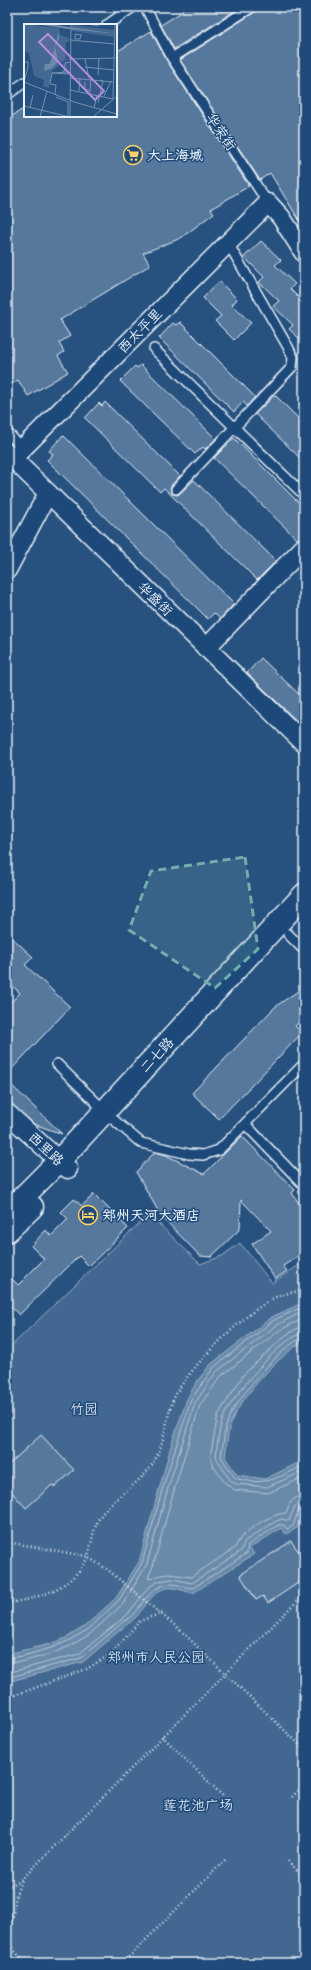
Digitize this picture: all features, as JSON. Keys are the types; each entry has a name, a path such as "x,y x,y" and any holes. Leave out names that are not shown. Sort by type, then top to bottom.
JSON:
{"main road":[{"name":"二七路","path":"110,1116 304,895"},
{"name":"二七路","path":"7,1231 64,1165 110,1116 304,916"},
{"name":"二七路","path":"7,1213 64,1165"}],"street":[{"name":"西太平里","path":"14,454 268,203"},
{"name":"华荣街","path":"268,203 280,217 304,253"},
{"name":"华盛街","path":"14,454 48,493 304,743"},
{"path":"7,570 48,493"},
{"path":"206,648 304,547"},
{"name":"西里路","path":"7,1113 64,1165"}],"lane":[{"path":"108,24 133,7"},
{"name":"华荣街","path":"145,7 172,58 268,203"},
{"path":"172,58 252,7"},
{"path":"7,95 24,83"},
{"path":"176,489 292,367 293,357 228,243"},
{"path":"154,349 304,495"},
{"path":"7,432 14,454"},
{"path":"288,934 304,950"},
{"path":"57,1064 110,1116 141,1143 189,1154 203,1155 219,1150 304,1064"},
{"path":"245,1124 304,1185"}],"path":[{"path":"7,1603 41,1596 58,1589 73,1578 85,1562 96,1525 102,1514 114,1500 140,1480 153,1463 163,1442 176,1392 188,1376 223,1338 248,1317 280,1295 304,1290"},
{"path":"7,1542 86,1556 121,1579 162,1613 304,1749"},
{"path":"7,1888 22,1880 162,1736 304,1594"},
{"path":"7,1698 87,1669 112,1653 140,1621 162,1613"},
{"path":"162,1736 224,1797"},
{"path":"292,1797 304,1785"},
{"path":"123,1963 226,1859"},
{"path":"288,1861 304,1877"},
{"path":"22,1880 16,1894 8,1943 25,1963"}],"highlighted area":[{"path":"245,857 258,949 215,988 129,930 151,871"}],"green space":[{"name":"郑州市人民公园","path":"149,1214 200,1264 222,1256 240,1243 272,1283 304,1262 304,1963 7,1963 7,1350"}],"water":[{"path":"304,1302 304,1341 284,1355 263,1376 253,1387 237,1410 230,1424 225,1457 237,1475 265,1479 304,1460 304,1504 297,1528 286,1534 281,1528 250,1548 254,1554 193,1593 174,1588 166,1588 159,1591 132,1621 83,1662 7,1682 7,1654 50,1644 66,1638 84,1627 116,1598 139,1562 171,1446 187,1399 196,1383 210,1365 272,1317"}],"building":[{"path":"180,7 241,7 174,49 161,25 183,11"},
{"path":"258,7 304,7 304,228 270,173 260,180 180,60 255,12"},
{"name":"大上海城","path":"151,31 167,61 249,186 211,209 214,213 181,238 143,253 150,265 60,320 70,336 59,343 64,352 58,356 68,372 28,396 18,380 7,387 7,119 24,109 24,117 117,117 117,51"},
{"path":"261,241 281,260 275,265 295,284 290,289 304,303 304,343 289,329 293,325 273,306 279,301 259,282 264,277 244,257"},
{"path":"219,281 237,299 232,305 251,323 234,340 215,321 221,316 203,298"},
{"path":"180,322 255,397 247,406 243,402 234,412 159,338 173,323 176,325"},
{"path":"141,365 216,439 205,449 203,447 195,454 120,381 135,366 137,368"},
{"path":"275,395 304,424 304,462 255,414"},
{"path":"105,402 180,476 170,487 172,494 178,495 194,480 276,561 257,580 164,488 160,492 85,418 99,403 102,406"},
{"path":"63,435 234,604 220,619 214,613 208,619 47,460 53,454 49,451"},
{"path":"234,438 304,508 304,534 301,537 297,539 214,458"},
{"path":"261,658 304,699 304,728 247,673"},
{"path":"7,933 33,957 25,965 70,1007 7,1074 7,1006 20,993 7,981"},
{"path":"304,987 304,1017 295,1026 302,1033 219,1119 192,1093 276,1006"},
{"path":"7,1081 62,1134 34,1124 7,1100"},
{"path":"242,1136 295,1190 292,1193 304,1211 304,1252 283,1266 287,1271 275,1279 252,1244 271,1231 241,1200 240,1229 211,1257 200,1256 161,1216 136,1172 155,1152 166,1155 204,1174"},
{"path":"94,1194 128,1228 89,1266 79,1256 19,1315 7,1302 7,1274 18,1285 44,1259 31,1246 46,1230 51,1236 68,1219 61,1212 74,1199 82,1206"},
{"path":"41,1435 74,1470 55,1487 52,1485 26,1508 7,1487 7,1466"},
{"path":"291,1541 304,1559 304,1579 268,1603 263,1596 256,1600 240,1575"}],"place":[{"name":"大上海城","path":"133,155"},
{"name":"郑州天河大酒店","path":"88,1215"}],"park label":[{"name":"竹园","path":"84,1409"},
{"name":"莲花池广场","path":"198,1805"}]}
